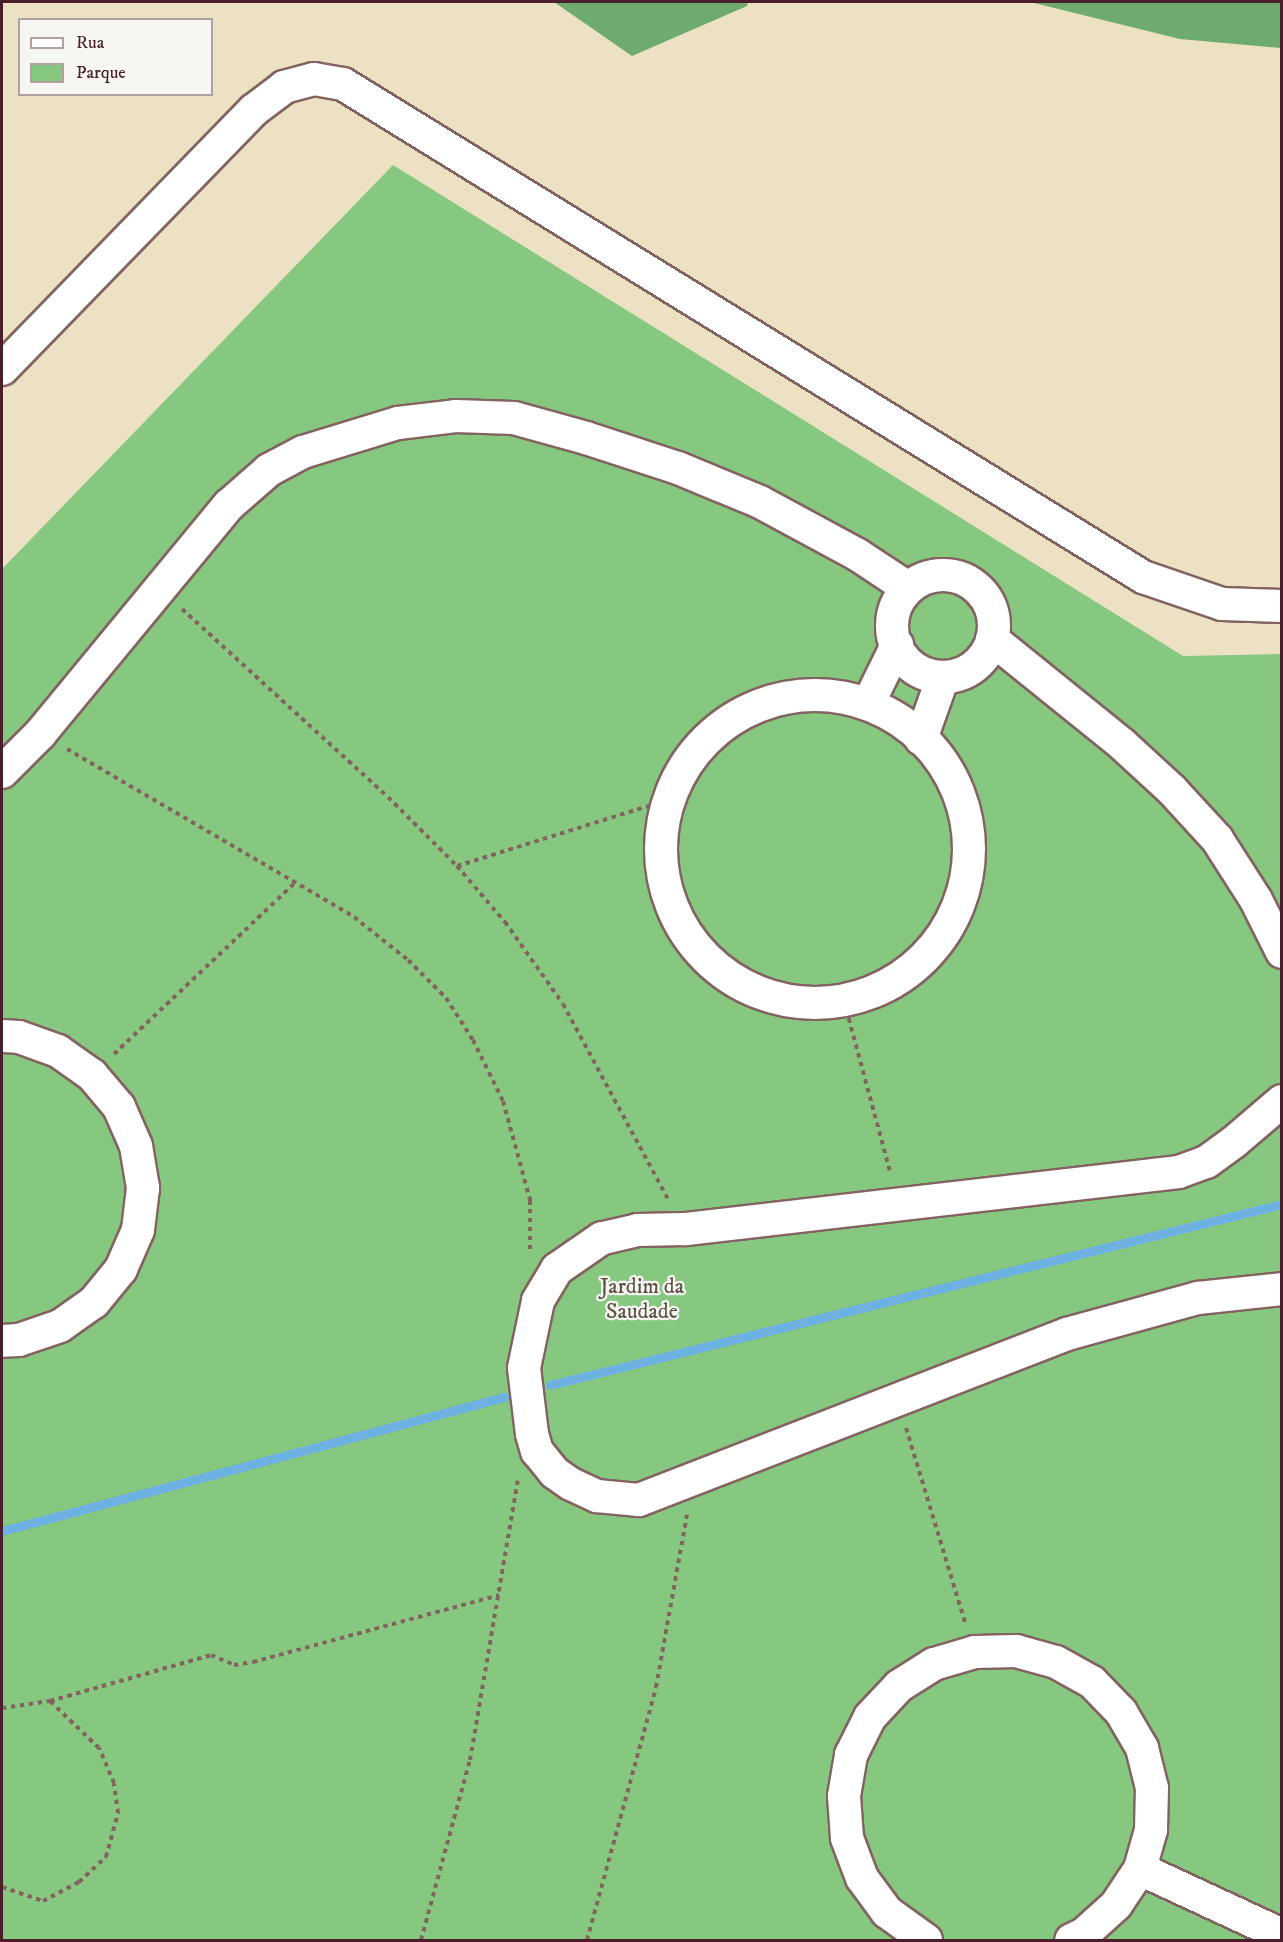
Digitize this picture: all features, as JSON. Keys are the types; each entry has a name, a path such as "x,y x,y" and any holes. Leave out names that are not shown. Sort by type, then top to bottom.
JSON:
{"street":[{"path":"2,369 254,110 284,87 314,79 343,84 1143,577 1222,604 1281,606"},
{"path":"2,772 40,734 229,506 269,470 303,452 398,423 456,416 513,418 678,468 760,502 858,555 908,588"},
{"path":"938,575 956,576 983,595 994,623 992,639 987,654 962,675 943,676 918,670 897,645 892,615 908,588 923,578 938,575"},
{"path":"992,639 1122,744 1179,798 1216,839 1257,900 1281,952"},
{"path":"868,704 897,645"},
{"path":"921,739 943,676"},
{"path":"828,694 868,704 905,723 921,739 939,756 961,797 970,844 965,890 946,933 919,965 884,988 844,1002 804,1003 765,995 729,978 699,951 676,918 663,880 660,840 668,800 686,763 712,732 747,709 786,696 828,694"},
{"path":"2,1036 19,1037 58,1051 92,1075 119,1107 136,1146 143,1188 138,1230 121,1269 94,1302 60,1326 20,1340 2,1341"},
{"path":"1281,1101 1234,1142 1206,1162 1179,1172 684,1229 638,1230 602,1238 557,1269 538,1301 524,1368 532,1434 537,1451 555,1473 597,1496 639,1500 1067,1334 1198,1298 1281,1289"},
{"path":"926,1941 887,1912 862,1878 847,1838 844,1796 851,1755 877,1709 899,1686 934,1664 975,1652 1016,1651 1056,1662 1092,1682 1121,1712 1142,1748 1152,1788 1151,1830 1140,1869 1116,1905 1084,1934 1071,1941"},
{"path":"1140,1869 1281,1935"}],"path":[{"path":"159,588 249,666 457,866 505,922 563,1004 684,1229"},
{"path":"40,734 354,916 408,960 446,998 473,1040 503,1101 530,1200 530,1256"},
{"path":"457,866 668,800"},
{"path":"92,1075 297,881"},
{"path":"844,1002 899,1204"},
{"path":"897,1399 975,1652"},
{"path":"421,1941 470,1760 521,1460 532,1434"},
{"path":"587,1941 656,1687 694,1479"},
{"path":"2,1707 50,1701 211,1655 234,1665 253,1662 499,1595"},
{"path":"2,1887 43,1901 80,1882 106,1857 118,1813 114,1783 99,1748 50,1701"}],"green space":[{"path":"554,2 748,2 747,6 632,56"},
{"path":"1030,2 1281,2 1281,48 1180,39"},
{"name":"Jardim da Saudade","path":"393,165 1183,656 1281,654 1281,1940 2,1940 2,569"}],"waterway":[{"path":"550,1385 1282,1204"},
{"path":"2,1531 504,1397"}]}
